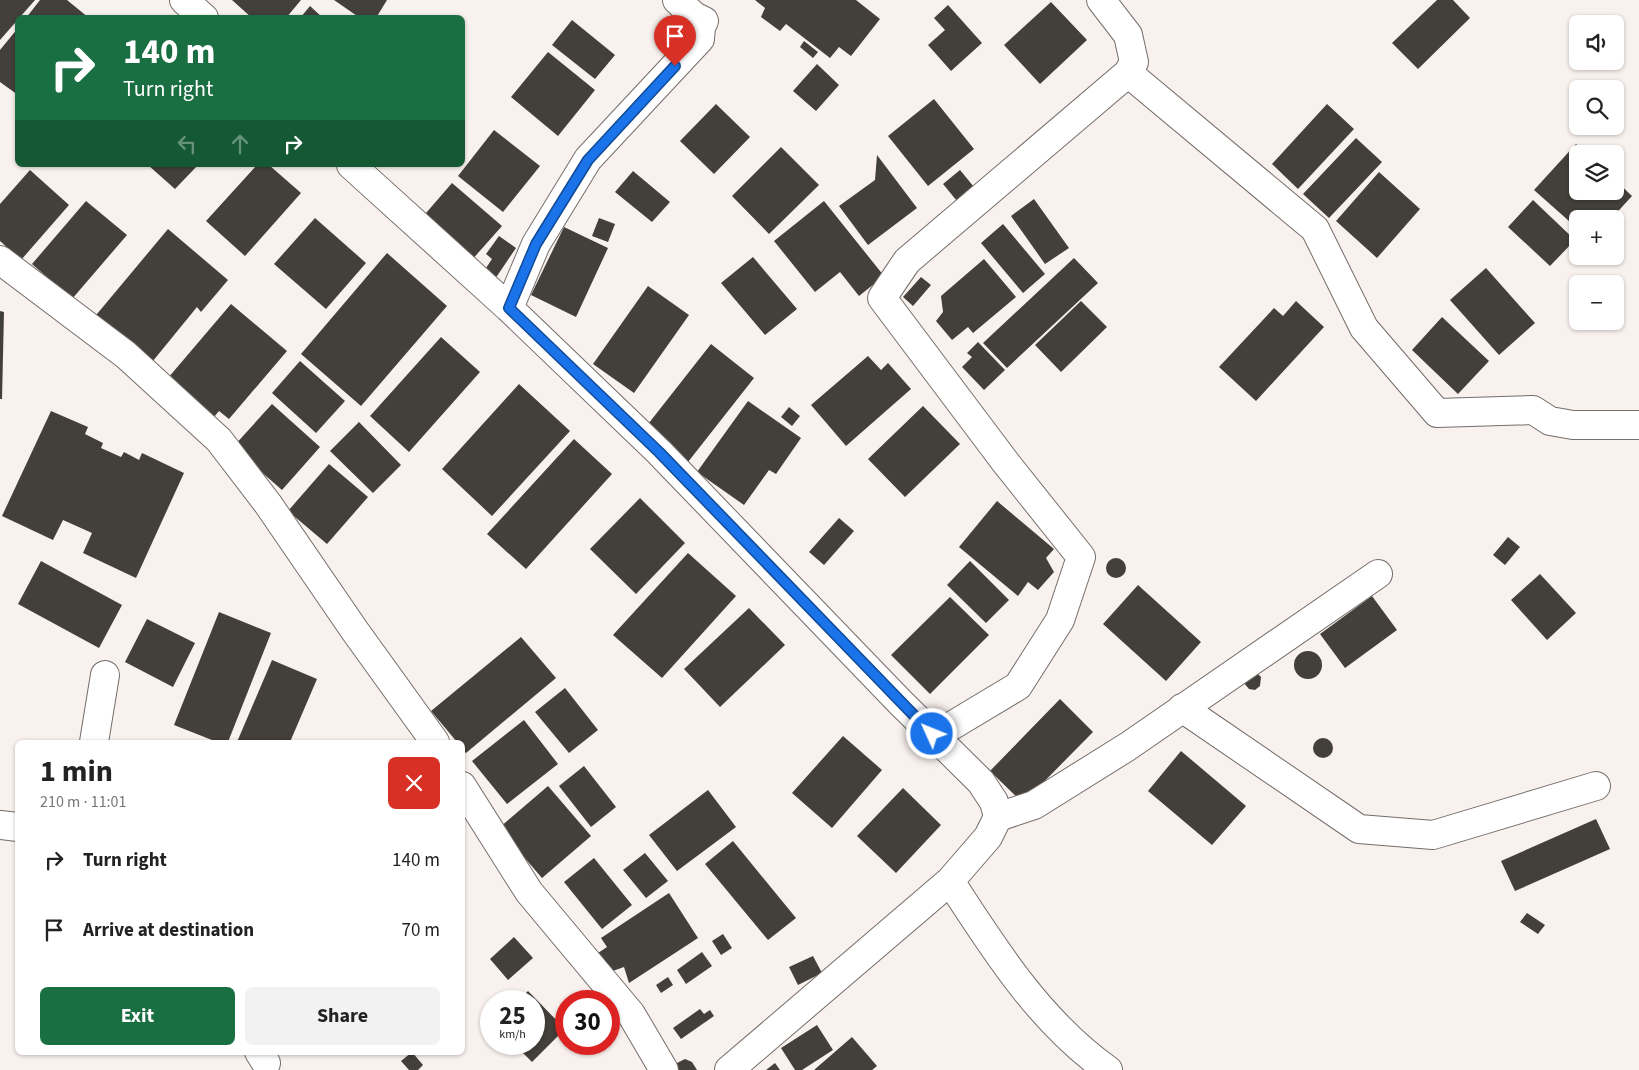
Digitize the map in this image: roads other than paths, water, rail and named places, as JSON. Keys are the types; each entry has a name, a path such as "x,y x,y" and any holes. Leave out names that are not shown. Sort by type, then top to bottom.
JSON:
{"street":[{"path":"184,0 202,15"},
{"path":"208,15 216,0"},
{"path":"509,308 536,244 588,160 700,39 701,27 704,21 694,16 677,0"},
{"path":"932,734 952,725 1018,686 1060,620 1081,557 1006,463 882,298 907,262 1128,73 1134,62 1128,35 1101,0"},
{"path":"1128,73 1315,230 1364,328 1437,413 1533,410 1550,420 1573,426 1639,425"},
{"path":"352,167 509,308 659,452 932,734 982,782 994,802 998,817 988,837 950,881 729,1070"},
{"path":"0,260 126,355 219,440 268,504 355,631 434,740"},
{"path":"998,817 1034,804 1127,747 1378,574"},
{"path":"94,740 105,675"},
{"path":"1182,708 1358,829 1433,835 1596,786"},
{"path":"465,791 529,892 631,1014 664,1070"},
{"path":"0,825 15,828"},
{"path":"950,881 987,939 1031,997 1084,1053 1108,1070"}]}
